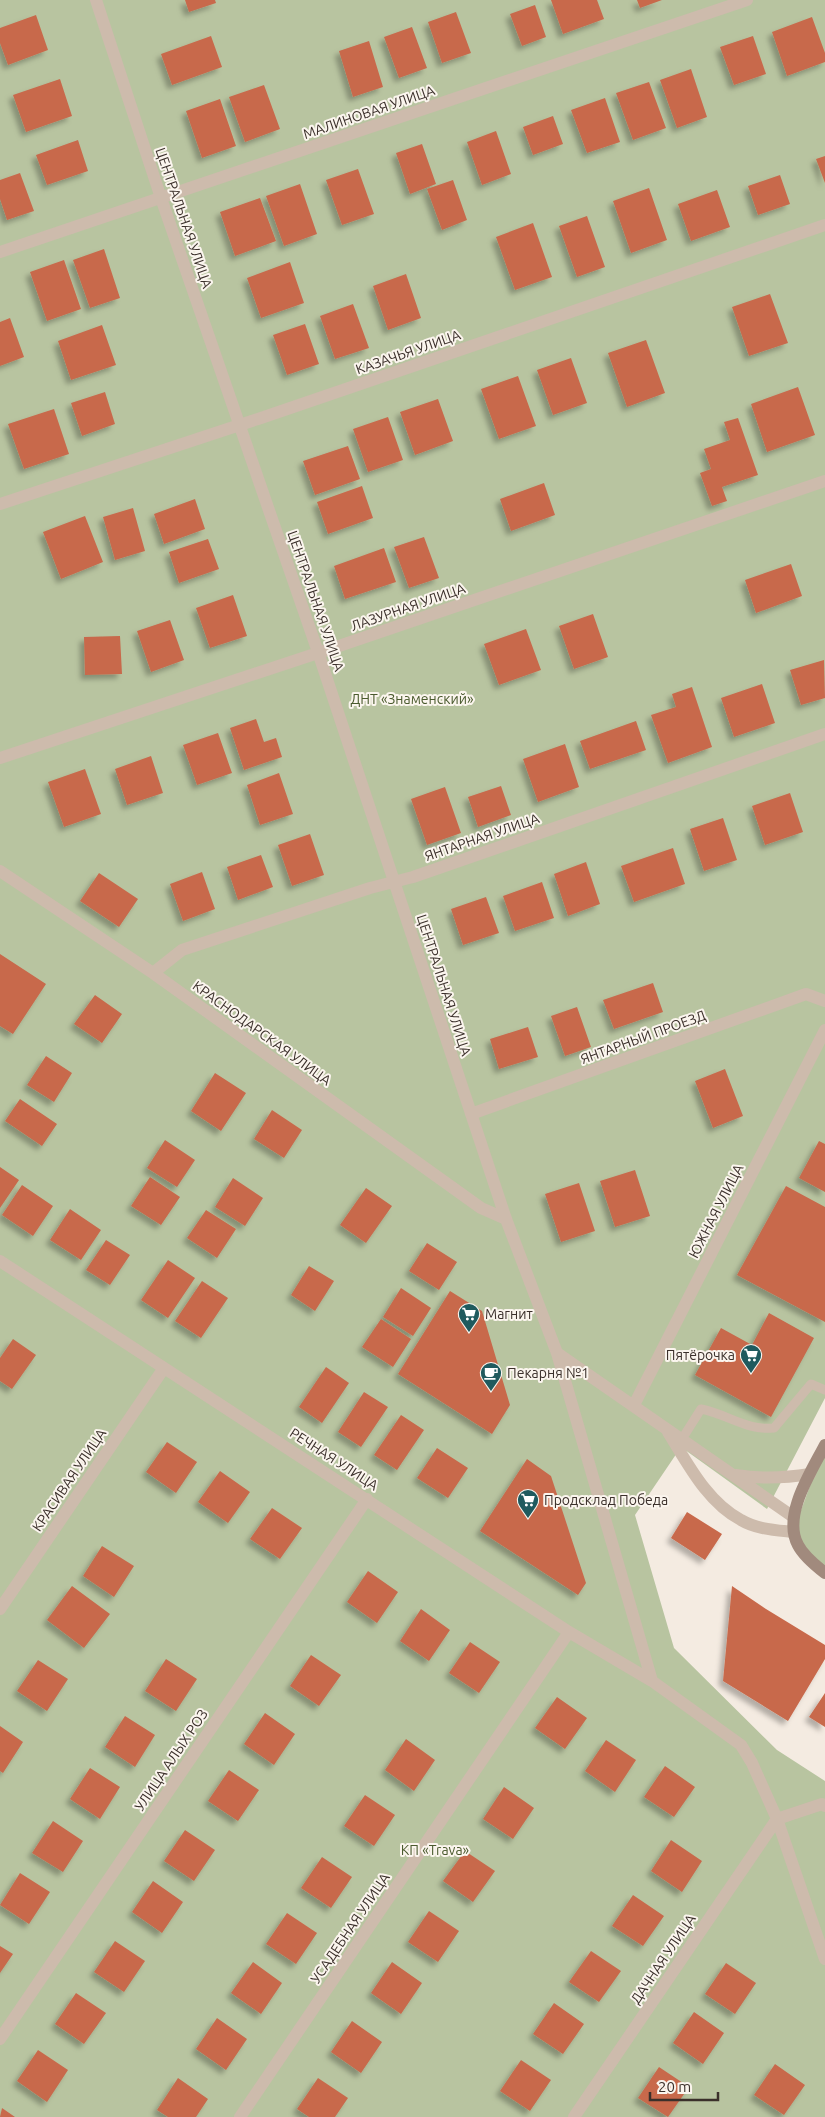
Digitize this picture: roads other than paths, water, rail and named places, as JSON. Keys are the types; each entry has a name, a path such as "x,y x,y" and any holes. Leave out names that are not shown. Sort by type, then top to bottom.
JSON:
{"street":[{"name":"ЦЕНТРАЛЬНАЯ УЛИЦА","path":"96,0 161,198 318,652 506,1220 557,1353 652,1681"},
{"name":"МАЛИНОВАЯ УЛИЦА","path":"0,252 747,0"},
{"name":"КАЗАЧЬЯ УЛИЦА","path":"0,504 825,225"},
{"name":"ЛАЗУРНАЯ УЛИЦА","path":"0,758 825,481"},
{"name":"ЯНТАРНАЯ УЛИЦА","path":"153,974 182,950 393,881 413,878 825,734"},
{"name":"КРАСНОДАРСКАЯ УЛИЦА","path":"0,871 153,974 481,1208 506,1220"},
{"name":"ЯНТАРНЫЙ ПРОЕЗД","path":"471,1114 490,1109 806,994 825,1001"},
{"name":"ЮЖНАЯ УЛИЦА","path":"634,1405 825,1030"},
{"name":"РЕЧНАЯ УЛИЦА","path":"0,1261 568,1632 652,1681 741,1745 752,1763 777,1819 825,1959"},
{"path":"557,1353 792,1516"},
{"name":"КРАСИВАЯ УЛИЦА","path":"0,1609 164,1368"},
{"path":"664,1426 698,1480 720,1505 741,1521 768,1530 793,1532"},
{"path":"825,1445 792,1516 793,1532 798,1547 825,1573"},
{"path":"733,1475 789,1478 810,1474"},
{"name":"УЛИЦА АЛЫХ РОЗ","path":"0,2039 367,1499"},
{"name":"УСАДЕБНАЯ УЛИЦА","path":"240,2117 568,1632"},
{"path":"777,1819 822,1804 825,1806"},
{"name":"ДАЧНАЯ УЛИЦА","path":"574,2117 777,1819"}],"lane":[{"path":"682,1439 702,1409 719,1413 740,1424 761,1429 774,1428 811,1384 825,1390"}],"place":[{"name":"Магнит","path":"469,1333"},
{"name":"Пятёрочка","path":"751,1374"},
{"name":"Пекарня №1","path":"491,1392"},
{"name":"Продсклад Победа","path":"528,1519"}],"park label":[{"name":"ДНТ «Знаменский»","path":"412,699"},
{"name":"КП «Trava»","path":"435,1850"}]}
